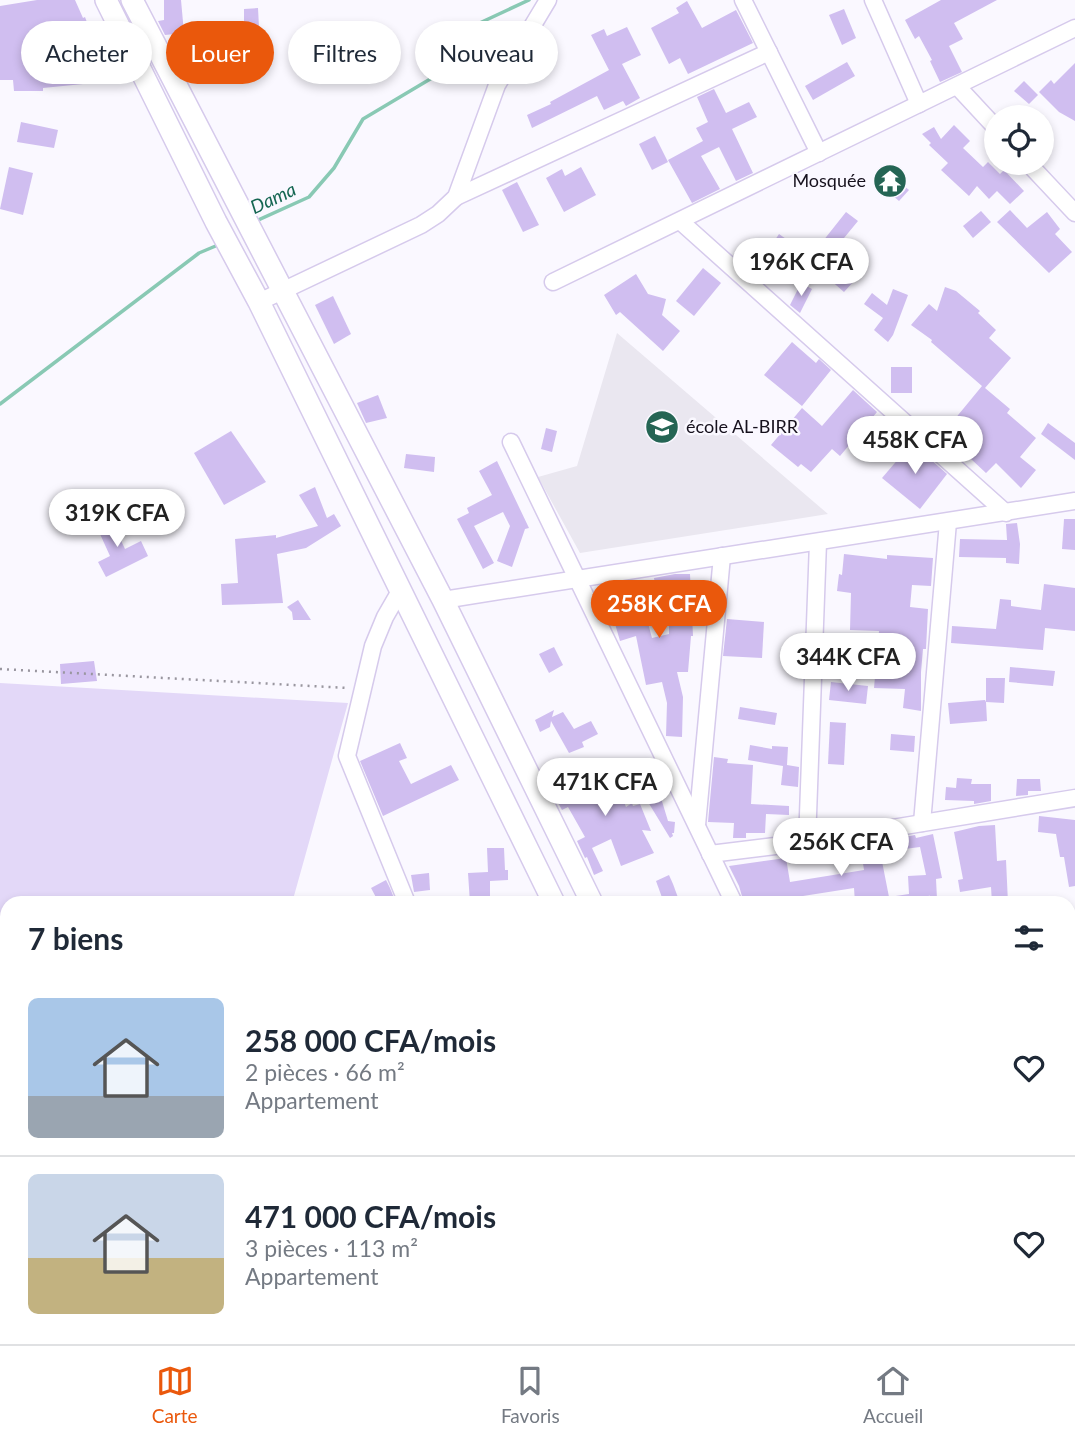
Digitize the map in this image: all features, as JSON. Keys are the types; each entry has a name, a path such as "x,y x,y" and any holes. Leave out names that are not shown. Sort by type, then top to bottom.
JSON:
{"street":[{"path":"106,0 216,222 259,302 551,896"},
{"path":"132,0 443,600 589,896"},
{"path":"456,197 497,85 548,0"},
{"path":"743,0 819,153"},
{"path":"873,0 919,104"},
{"path":"553,282 1075,28"},
{"path":"259,302 421,225 456,197 769,52"},
{"path":"957,86 984,115"},
{"path":"1039,175 1075,213"},
{"path":"680,221 1006,513"},
{"path":"511,442 731,896"},
{"path":"443,600 1075,501"},
{"path":"922,823 948,522"},
{"path":"807,842 818,542"},
{"path":"696,826 722,556"},
{"path":"400,591 384,617 373,646 347,756 404,896"},
{"path":"710,854 807,842 1075,798"}],"path":[{"path":"0,670 362,688"}],"shaded area":[{"path":"617,333 828,514 580,553 538,477 577,466"},
{"path":"0,683 348,703 294,896 0,896"}],"building":[{"path":"37,0 75,0 86,21 21,21 21,84 83,84 43,88 43,91 14,91 13,80 0,80 0,6"},
{"path":"164,0 181,0 183,21 166,21 165,35 158,21 164,20"},
{"path":"941,0 997,0 954,23 963,39 949,46 962,72 940,82 919,36 915,39 905,20"},
{"path":"687,1 702,28 736,10 753,43 688,74 680,58 669,64 651,28 679,13 676,8"},
{"path":"258,8 259,21 244,21 244,9"},
{"path":"844,9 856,38 842,45 829,15"},
{"path":"627,27 641,55 622,64 640,98 626,106 623,101 604,110 597,96 532,128 527,115 609,70 591,35 604,29 607,36"},
{"path":"847,62 855,76 813,100 805,86"},
{"path":"1075,63 1075,121 1059,112 1039,92 1051,80 1054,84"},
{"path":"1024,81 1038,95 1029,104 1014,91"},
{"path":"714,89 726,113 749,102 757,117 732,129 753,173 736,181 719,147 701,156 720,189 692,203 668,160 703,141 696,128 708,122 697,97"},
{"path":"21,122 58,130 54,148 17,142"},
{"path":"954,125 970,141 963,148 984,166 984,175 1009,175 1024,191 1010,204 997,191 989,199 977,186 969,196 941,170 948,163 929,145 931,143 922,134 934,127 941,139"},
{"path":"655,136 668,162 652,170 639,144"},
{"path":"9,167 33,173 23,215 0,209"},
{"path":"581,167 596,195 564,212 546,178 562,169 565,176"},
{"path":"887,172 909,190 899,201 878,183"},
{"path":"517,182 539,225 523,232 502,190"},
{"path":"1010,210 1027,228 1047,212 1060,229 1055,234 1072,252 1049,273 997,222"},
{"path":"981,211 991,222 973,238 963,226"},
{"path":"846,212 858,221 844,238 861,253 844,271 855,280 844,292 812,264 824,250 819,246"},
{"path":"779,234 796,246 782,267 765,255"},
{"path":"703,268 721,283 694,316 676,301"},
{"path":"636,274 648,294 666,299 662,315 680,331 663,351 620,312 616,315 604,295"},
{"path":"801,283 812,289 800,313 790,305"},
{"path":"945,287 956,291 980,311 978,313 996,330 989,338 1011,358 985,388 1010,409 1007,413 1036,438 1020,457 1036,470 1021,488 996,463 986,473 957,446 967,435 954,420 982,386 931,342 932,340 911,325 929,304 937,311"},
{"path":"893,289 908,295 888,342 874,330 883,318 864,304 872,293 887,305"},
{"path":"333,296 351,334 334,344 315,305"},
{"path":"792,342 816,363 819,359 831,370 802,406 764,375"},
{"path":"891,367 912,367 912,393 891,393"},
{"path":"853,390 877,412 840,456 832,449 811,472 801,464 798,467 771,445 802,408 822,426"},
{"path":"378,395 387,418 366,423 357,403"},
{"path":"1048,423 1075,443 1075,460 1041,434"},
{"path":"546,428 557,431 552,452 541,449"},
{"path":"231,431 266,482 224,505 194,453"},
{"path":"912,443 947,474 920,509 882,478"},
{"path":"406,454 435,457 434,472 404,468"},
{"path":"497,461 529,528 525,529 512,567 497,561 510,526 503,512 474,526 494,563 483,569 457,519 469,513 467,508 492,495 479,471"},
{"path":"315,487 327,518 334,514 341,526 306,548 277,554 283,603 222,605 221,584 238,583 235,539 276,535 276,538 318,526 299,495"},
{"path":"110,517 125,549 141,541 148,556 106,577 98,562 110,556 95,523"},
{"path":"1064,519 1075,519 1075,550 1062,549"},
{"path":"1017,523 1019,564 1006,563 1006,558 959,557 960,539 1007,540 1006,524"},
{"path":"844,554 887,559 887,555 933,558 931,586 912,585 910,607 928,609 926,649 923,649 921,672 921,711 903,708 905,689 874,688 879,631 850,630 851,593 837,591"},
{"path":"690,574 693,636 688,672 677,672 683,697 682,737 666,736 667,703 662,682 646,685 636,636 620,641 605,589 620,585 622,593 643,588 647,600 642,601 652,638 669,634 669,621 673,621 672,588 656,590 654,578"},
{"path":"1044,584 1075,588 1075,631 1045,628 1043,650 951,643 952,626 996,629 1000,599 1011,600 1011,606 1041,610"},
{"path":"298,600 311,620 293,620 292,612 287,607"},
{"path":"727,619 764,622 762,658 723,656"},
{"path":"554,647 563,665 549,673 539,654"},
{"path":"94,661 97,681 61,684 60,664"},
{"path":"1010,667 1055,671 1053,686 1009,682"},
{"path":"986,678 1005,678 1004,703 986,702"},
{"path":"831,682 868,686 866,704 829,700"},
{"path":"986,702 987,721 950,724 948,703"},
{"path":"740,707 777,713 775,725 738,719"},
{"path":"554,710 552,717 563,712 574,729 591,721 598,734 582,742 584,747 569,753 551,721 550,727 540,732 535,720"},
{"path":"830,722 846,723 844,765 828,764"},
{"path":"891,734 915,736 914,752 890,750"},
{"path":"400,743 407,758 399,761 411,784 451,765 459,780 383,816 360,761"},
{"path":"750,745 772,749 772,746 788,747 787,765 799,767 798,787 781,785 783,766 748,760"},
{"path":"714,757 728,759 727,763 753,765 751,804 789,806 789,815 766,814 765,833 746,833 746,838 733,838 734,823 708,822"},
{"path":"594,770 597,776 611,770 626,807 632,803 633,806 640,804 651,831 642,830 654,853 621,866 611,839 592,848 603,871 594,875 577,841 585,837 568,807 562,810 550,788"},
{"path":"957,778 972,779 971,784 991,784 991,801 974,804 974,801 945,800 946,787 956,788"},
{"path":"1017,779 1040,779 1041,791 1028,791 1028,795 1016,796"},
{"path":"661,798 668,821 675,822 674,833 670,838 648,802"},
{"path":"1039,816 1075,820 1075,886 1069,887 1064,857 1060,857 1056,834 1038,832"},
{"path":"995,825 997,861 1006,860 1008,896 992,896 991,887 960,892 958,880 963,879 954,832"},
{"path":"933,834 942,878 936,879 937,896 896,896 909,894 908,876 926,875 920,847 897,850 893,839 915,835 916,838"},
{"path":"878,841 889,896 855,896 854,888 803,896 742,896 729,866 786,858 790,882 864,870 860,844"},
{"path":"487,848 504,848 508,880 490,881 490,896 470,896 468,873 488,872"},
{"path":"429,873 430,890 414,892 411,875"},
{"path":"669,875 677,896 661,896 656,881"},
{"path":"386,880 393,896 375,896 371,888"}],"waterway":[{"name":"Dama","path":"254,222 309,197 334,168 363,119 442,72 456,34 529,0"},
{"name":"Dama","path":"0,404 199,253 218,245"}],"place":[{"name":"Mosquée","path":"890,181"},
{"name":"école AL-BIRR","path":"662,427"}]}
